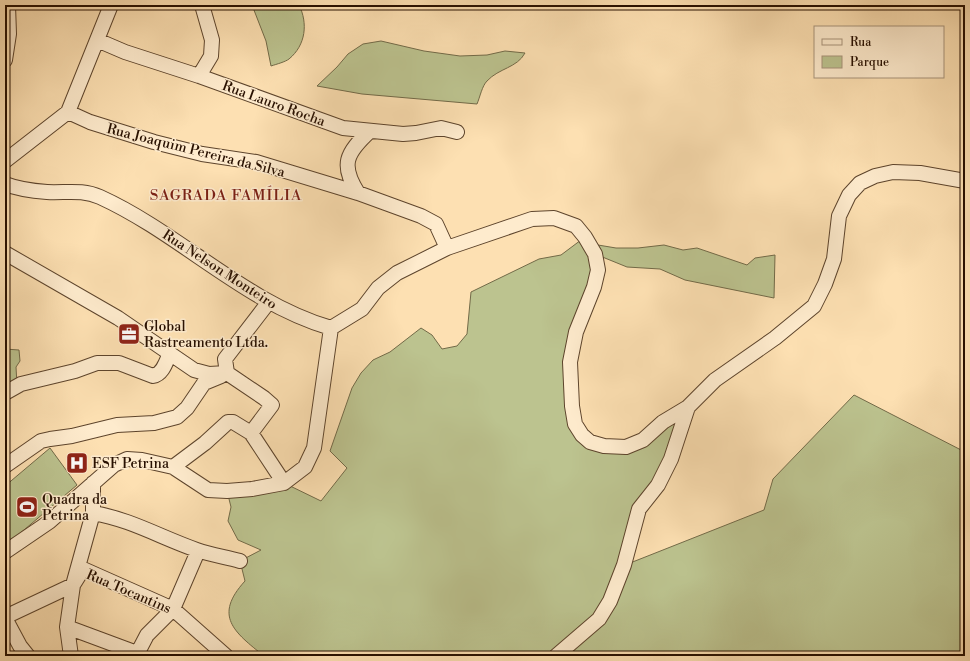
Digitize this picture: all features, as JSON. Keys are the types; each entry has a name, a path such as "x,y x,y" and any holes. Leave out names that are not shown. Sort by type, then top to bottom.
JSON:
{"street":[{"path":"5,60 10,34 8,5"},
{"path":"5,161 68,112 111,5"},
{"path":"199,76 211,56 212,40 202,5"},
{"name":"Rua Lauro Rocha","path":"97,40 125,52 199,76 343,128 416,133 441,128 458,132"},
{"name":"Rua Joaquim Pereira da Silva","path":"68,112 90,122 154,142 202,154 256,162 358,193 422,216 436,224 447,248"},
{"path":"358,193 349,180 347,167 348,157 355,144 370,131"},
{"path":"5,552 49,522 78,494 114,465 127,459 142,460 173,468 208,490 227,491 252,489 284,483 305,467 314,448 331,328 362,309 378,288 397,273 447,248 532,219 554,218 576,226 585,237 595,254 598,270 594,287 576,332 570,362 573,412 575,424 582,435 590,442 604,446 626,447 643,440 663,422 688,407 715,380 775,338 814,306 825,284 834,259 839,216 849,195 860,183 875,176 893,172 920,173 965,181"},
{"name":"Rua Nelson Monteiro","path":"5,184 16,188 47,192 79,190 98,196 133,214 173,238 268,303 306,321 331,328"},
{"path":"5,253 118,318 194,370 209,374 227,373 264,398 272,405 251,433"},
{"path":"227,373 225,359 268,303"},
{"path":"5,393 21,384 75,371 97,363 119,363 153,376 158,375 164,367 170,353"},
{"path":"5,466 41,442 50,439 72,436 118,424 154,423 177,417 187,408 204,383 227,373"},
{"path":"556,656 599,619 610,601 624,565 639,509 658,484 671,459 688,407"},
{"path":"173,468 205,443 228,422 233,422 251,433 284,483"},
{"path":"71,656 67,627 73,585 93,513 93,482"},
{"path":"93,513 113,516 138,525 198,551 240,561"},
{"path":"67,627 138,655 147,635 173,609 198,551"},
{"name":"Rua Tocantins","path":"5,618 73,585 82,569 173,609 226,656"},
{"path":"5,618 20,646 28,656"}],"green space":[{"path":"252,5 299,5 304,19 304,34 299,47 289,59 271,66 266,41"},
{"path":"381,41 424,51 460,56 487,55 505,51 525,53 522,58 513,65 497,73 485,83 477,104 362,94 317,86 348,54 363,44"},
{"path":"585,237 595,254 570,362 582,435 626,447 688,407 671,459 639,509 625,565 764,510 773,479 854,395 965,452 965,656 264,656 236,631 231,623 229,614 230,604 235,593 245,581 240,561 261,550 238,540 228,521 231,507 227,491 284,483 321,501 347,468 330,451 352,388 361,373 373,360 390,352 421,328 432,335 442,349 457,346 467,334 471,292 539,259 561,255"},
{"path":"598,245 616,248 638,248 664,245 683,250 697,248 747,265 755,258 775,255 774,298 685,280 660,269 627,267 595,254"},
{"path":"5,349 19,350 20,361 16,367 17,385 5,393"},
{"name":"Quadra da Petrina","path":"50,448 77,485 11,541 5,531 5,486"}],"place":[{"name":"Global Rastreamento Ltda.","path":"129,334"},
{"name":"ESF Petrina","path":"77,463"},
{"name":"Quadra da Petrina","path":"27,507"}],"district":[{"name":"SAGRADA FAMÍLIA","path":"226,195"}]}
